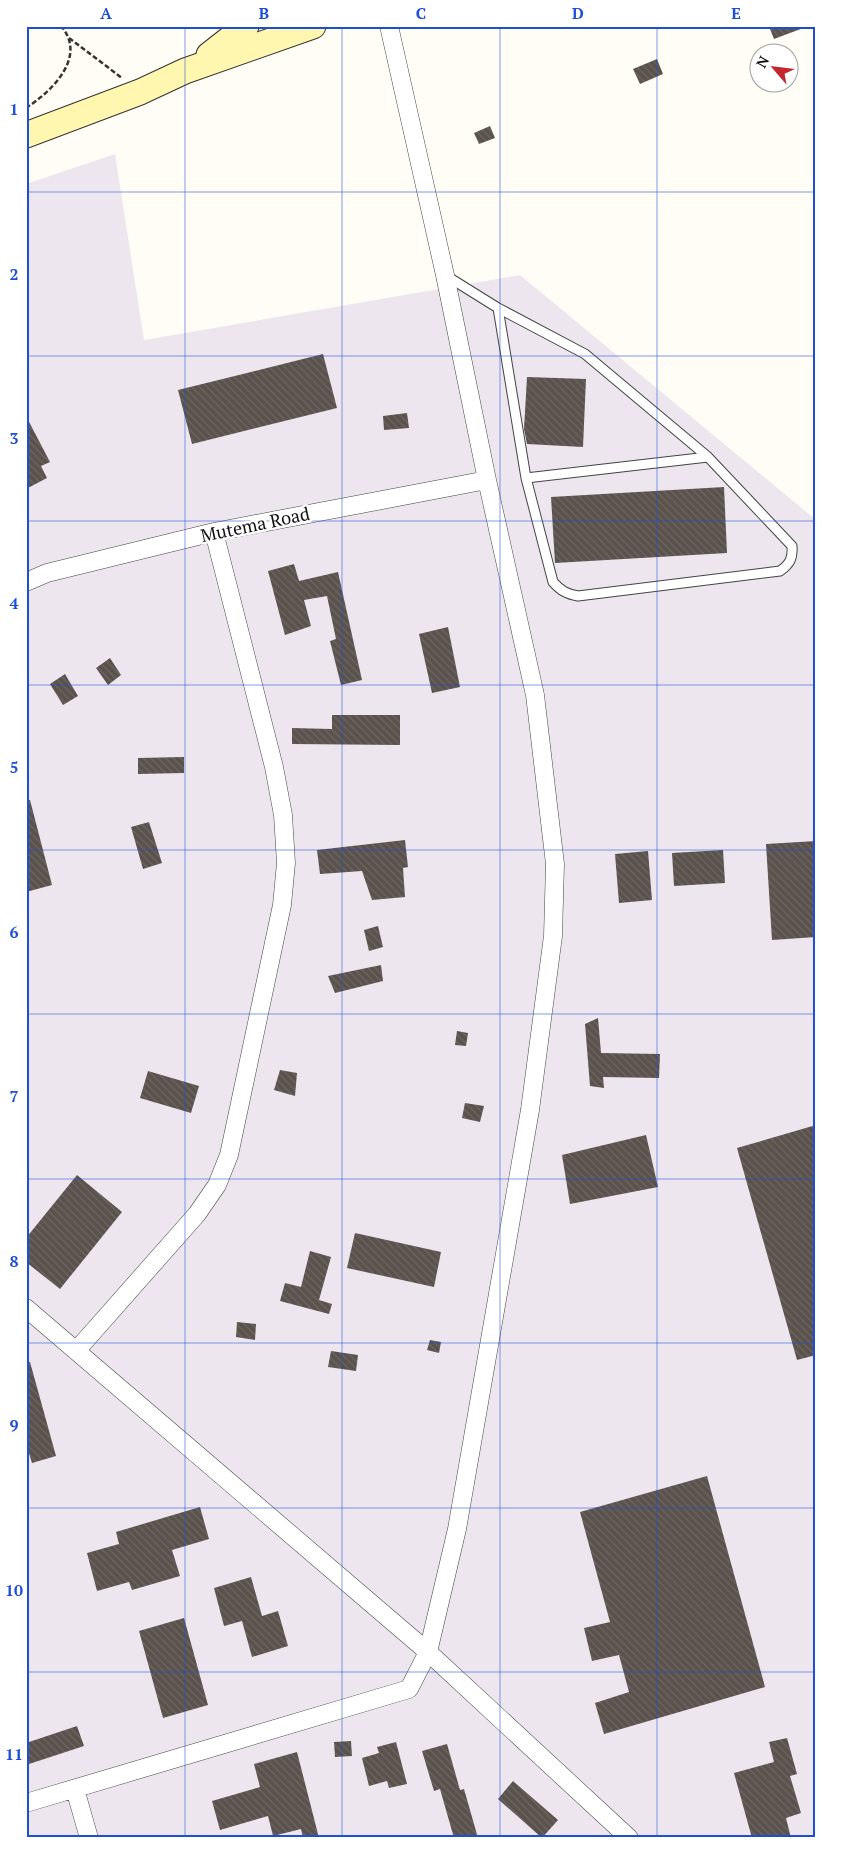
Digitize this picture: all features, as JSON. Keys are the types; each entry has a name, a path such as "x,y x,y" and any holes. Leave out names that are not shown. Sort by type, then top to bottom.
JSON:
{"main road":[{"path":"185,72 246,26"},
{"path":"26,135 140,92 185,72 313,26"}],"street":[{"path":"26,1803 409,1689 428,1652 457,1529 530,1110 553,936 555,864 539,721 445,275 389,26"},
{"name":"Mutema Road","path":"26,582 47,572 214,532 487,480"},
{"path":"76,1351 197,1214 217,1185 229,1155 282,905 286,864 283,815 274,767 214,532"},
{"path":"26,1308 428,1652 629,1838"},
{"path":"75,1789 89,1838"}],"lane":[{"path":"445,275 498,308 585,354 708,457 792,546 793,555 787,566 780,571 578,596 568,594 554,582 526,478 498,308"},
{"path":"526,478 708,457"}],"path":[{"path":"61,26 70,38 140,92"},
{"path":"26,108 44,96 63,75 70,50 70,38"}],"shaded area":[{"path":"115,154 144,340 520,275 816,520 816,1838 26,1838 26,184"}],"building":[{"path":"776,26 806,27 774,39 770,29"},
{"path":"657,59 663,74 640,84 633,69"},
{"path":"490,126 495,138 479,144 474,133"},
{"path":"323,354 337,408 192,444 178,390"},
{"path":"527,377 586,379 583,447 527,444 524,429"},
{"path":"407,413 409,428 384,430 383,416"},
{"path":"26,416 50,462 41,466 47,478 26,489"},
{"path":"724,487 727,553 555,563 551,497"},
{"path":"294,564 299,581 338,572 362,680 341,685 330,641 336,639 327,596 304,600 311,626 285,635 268,571"},
{"path":"448,627 460,687 432,693 419,634"},
{"path":"110,658 121,675 108,685 96,668"},
{"path":"65,674 78,696 63,705 50,684"},
{"path":"332,715 400,715 400,745 292,744 292,728 332,729"},
{"path":"184,757 184,773 138,774 138,758"},
{"path":"26,800 30,800 52,885 26,892"},
{"path":"149,822 162,863 143,869 131,827"},
{"path":"405,840 408,867 403,868 405,897 372,900 362,871 320,874 317,850"},
{"path":"816,841 816,937 772,940 766,844"},
{"path":"723,850 725,883 674,886 672,853"},
{"path":"648,851 652,900 619,903 615,854"},
{"path":"378,926 383,947 369,951 364,930"},
{"path":"381,965 383,981 335,993 328,976"},
{"path":"598,1018 601,1053 660,1054 659,1078 603,1077 604,1088 590,1086 585,1024"},
{"path":"457,1031 468,1033 466,1046 455,1045"},
{"path":"280,1070 297,1073 295,1096 274,1090"},
{"path":"148,1071 199,1086 191,1113 140,1098"},
{"path":"465,1103 484,1106 480,1122 462,1118"},
{"path":"816,1125 816,1355 797,1360 737,1148"},
{"path":"646,1135 658,1187 570,1204 562,1155"},
{"path":"77,1175 122,1212 60,1289 26,1262 26,1238"},
{"path":"355,1233 441,1252 434,1287 347,1268"},
{"path":"310,1251 331,1257 319,1300 332,1304 329,1314 280,1301 285,1283 301,1287"},
{"path":"237,1322 256,1324 255,1340 236,1337"},
{"path":"430,1340 441,1342 439,1353 427,1350"},
{"path":"331,1351 358,1355 356,1371 328,1367"},
{"path":"26,1362 30,1362 56,1456 32,1463 26,1444"},
{"path":"707,1476 765,1687 604,1734 595,1703 629,1692 619,1655 592,1661 584,1628 610,1622 580,1512"},
{"path":"200,1507 209,1539 172,1550 180,1576 132,1590 129,1582 97,1591 87,1553 119,1544 116,1532"},
{"path":"251,1577 262,1616 278,1611 288,1646 252,1657 242,1621 224,1626 214,1588"},
{"path":"184,1618 208,1705 163,1718 139,1631"},
{"path":"77,1726 84,1746 26,1765 26,1743"},
{"path":"787,1738 797,1774 790,1776 801,1813 786,1818 791,1838 752,1838 734,1773 774,1762 769,1742"},
{"path":"351,1741 352,1756 335,1757 334,1742"},
{"path":"396,1742 407,1784 389,1788 387,1781 369,1786 362,1758 379,1753 377,1747"},
{"path":"447,1744 460,1790 464,1789 478,1838 454,1838 440,1789 434,1791 422,1751"},
{"path":"297,1752 319,1838 303,1838 301,1829 273,1836 268,1816 220,1830 212,1801 260,1787 254,1764"},
{"path":"513,1781 558,1820 542,1838 498,1799"}]}
